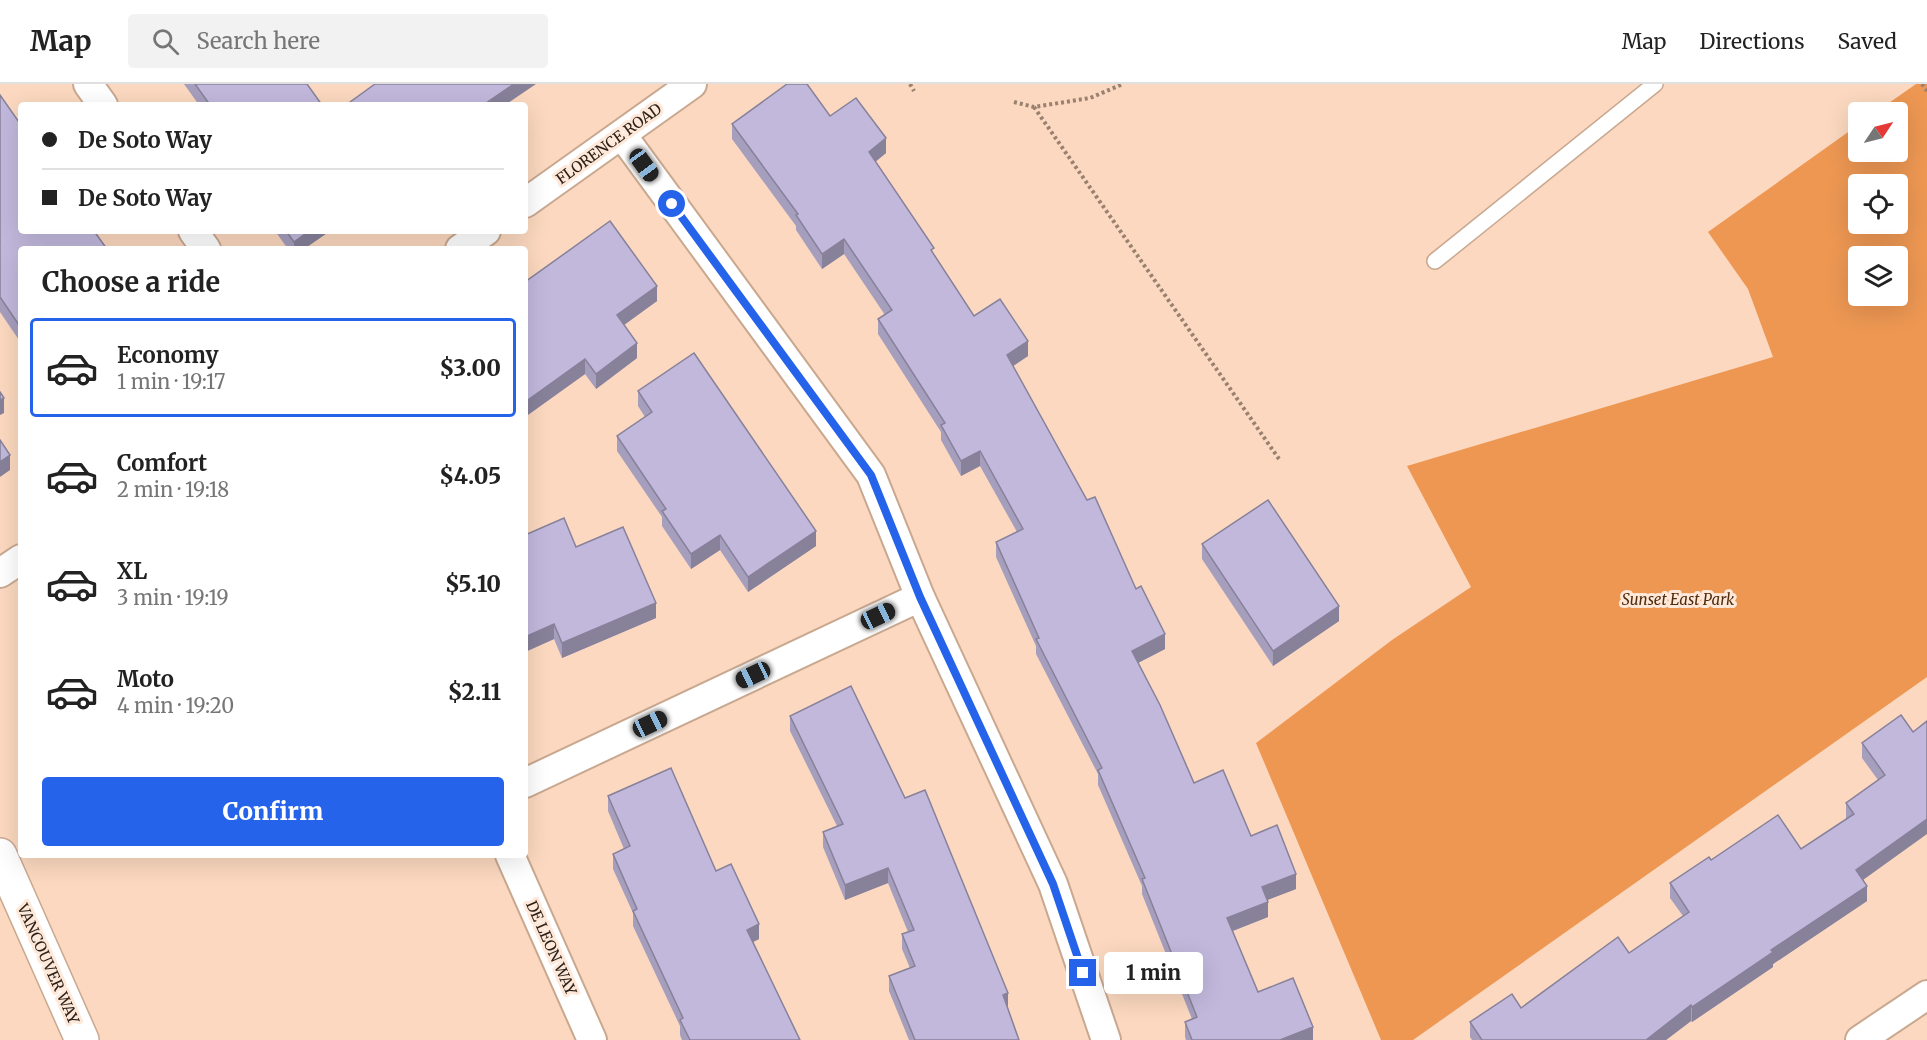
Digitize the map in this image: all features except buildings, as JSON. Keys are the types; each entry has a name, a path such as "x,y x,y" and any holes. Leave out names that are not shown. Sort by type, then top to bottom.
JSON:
{"street":[{"path":"88,84 101,102"},
{"name":"FLORENCE ROAD","path":"528,201 692,84"},
{"path":"622,135 871,475 920,597 1053,884 1106,1040"},
{"path":"464,246 482,234"},
{"path":"0,573 18,561"},
{"path":"528,782 920,597"},
{"name":"VANCOUVER WAY","path":"0,855 81,1040"},
{"name":"DE LEON WAY","path":"511,858 592,1040"},
{"path":"1860,1040 1927,994"}],"lane":[{"path":"1435,261 1655,84"}],"path":[{"path":"910,84 914,91"},
{"path":"1014,102 1034,107 1090,98 1123,84"},
{"path":"1922,84 1927,91"},
{"path":"1034,107 1279,459"}],"green space":[{"name":"Sunset East Park","path":"1916,84 1927,84 1927,677 1413,1040 1381,1040 1256,743 1392,640 1471,587 1407,466 1773,357 1748,289 1708,232 1848,132 1848,162 1908,162 1908,102 1890,102"}],"route":[{"path":"672,204 871,475 920,597 1053,884 1083,973"}]}
